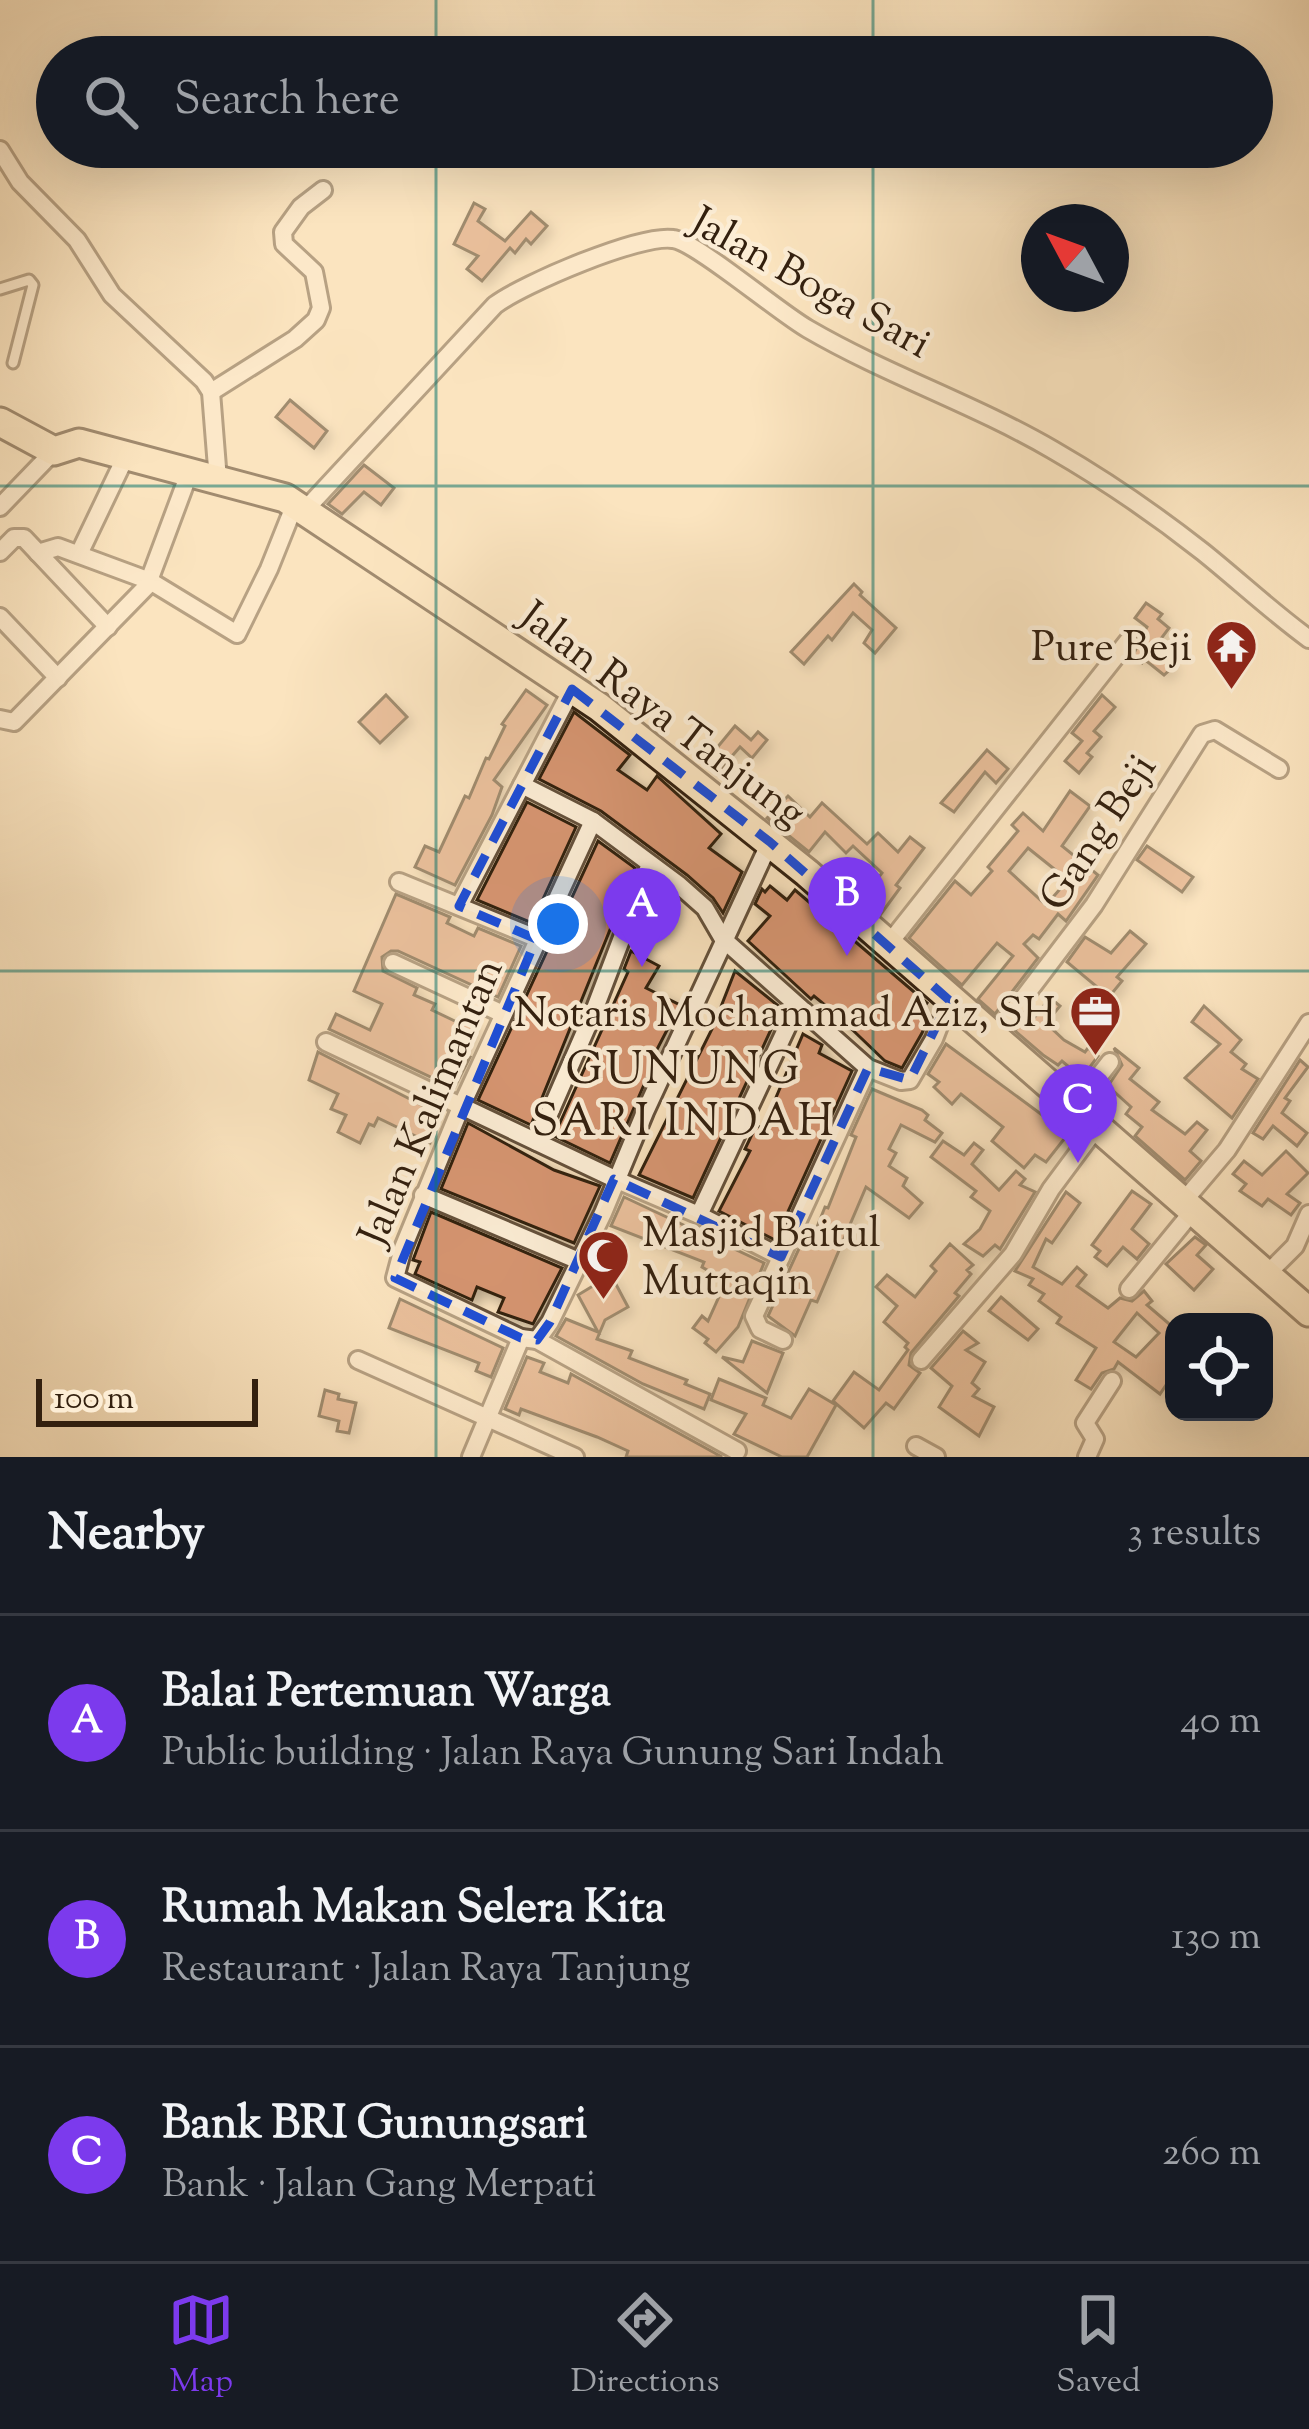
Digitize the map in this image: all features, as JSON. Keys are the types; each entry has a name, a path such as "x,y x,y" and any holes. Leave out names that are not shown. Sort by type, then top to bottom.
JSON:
{"main road":[{"name":"Jalan Raya Tanjung","path":"0,422 54,451 79,443 300,506 572,689 634,732 770,842 1309,1312"}],"street":[{"path":"0,150 32,196 77,241 112,295 197,370 211,392 218,480"},
{"path":"211,392 295,339 316,320 321,308 314,272 290,253 283,232 322,190"},
{"name":"Jalan Boga Sari","path":"300,506 495,305 535,281 651,241 673,238 693,246 806,328 976,409 1094,474 1168,525 1309,639"},
{"path":"0,507 54,451"},
{"path":"79,554 126,456"},
{"path":"0,718 14,722 150,581 190,471"},
{"path":"38,553 54,546 150,581 236,634 300,506"},
{"path":"0,552 19,537 108,627"},
{"path":"0,617 58,678"},
{"path":"887,946 1128,641"},
{"path":"459,906 572,689"},
{"name":"Gang Beji","path":"993,1038 1094,905 1202,734 1215,730 1279,769"},
{"path":"522,784 593,821 705,908 723,939 868,1068 905,1082 913,1078 949,1000"},
{"name":"Jalan Kalimantan","path":"529,1339 395,1278 461,1107 593,821"},
{"path":"471,1457 486,1418 529,1339 550,1322 770,842"},
{"path":"537,1142 595,1011 650,864"},
{"path":"399,882 536,938"},
{"path":"393,962 503,1014"},
{"path":"699,1215 797,1006"},
{"path":"1129,1289 1309,1023"},
{"path":"326,1042 781,1257"},
{"path":"1074,1108 1110,1061"},
{"path":"784,1340 760,1329 754,1319 868,1068"},
{"path":"921,1360 1013,1254 1051,1190 1097,1127"},
{"path":"424,1196 579,1261"},
{"path":"1266,1275 1296,1244 1309,1214"},
{"path":"529,1339 737,1451"},
{"path":"358,1360 575,1457"},
{"path":"1087,1457 1095,1439 1085,1423 1112,1381"},
{"path":"916,1446 936,1457"}],"lane":[{"path":"0,289 29,280 34,285 13,363"}],"highlighted area":[{"path":"572,689 770,842 949,1000 910,1080 868,1068 781,1257 614,1179 550,1322 537,1340 521,1338 395,1278 536,939 459,906"}],"building":[{"path":"474,203 485,209 478,221 505,241 531,212 547,226 531,244 526,239 515,253 510,248 482,281 467,269 478,256 454,244"},
{"path":"290,400 327,431 314,448 276,417"},
{"path":"364,465 394,488 381,505 364,492 342,514 328,504"},
{"path":"854,584 896,628 875,653 864,643 872,630 853,613 804,664 791,652"},
{"path":"1146,603 1162,614 1158,619 1169,628 1154,648 1174,666 1164,675 1144,659 1142,663 1132,657 1147,627 1135,618"},
{"path":"526,690 547,705 494,780 502,787 492,815 455,885 415,867 425,846 439,852 465,796 469,798 489,759 502,724"},
{"path":"386,695 407,717 380,743 359,722"},
{"path":"1102,695 1115,707 1094,731 1101,737 1087,753 1092,757 1079,773 1065,761 1082,741 1072,733"},
{"path":"574,712 630,755 618,770 647,790 657,776 721,834 709,848 742,872 723,913 687,875 601,811 539,779"},
{"path":"735,726 751,740 758,732 767,740 752,758 740,747 718,772 706,761"},
{"path":"987,750 1008,769 996,783 985,772 954,812 941,803"},
{"path":"1070,791 1090,806 1062,846 1098,875 1066,921 1058,914 1039,939 1033,935 1024,944 1038,958 995,1014 978,999 1013,956 997,943 962,985 909,938 955,881 971,895 1018,831 1012,825 1023,813 1043,831","holes":["1028,848 1068,880 1046,905 1009,871"]},
{"path":"788,796 810,817 822,803 867,844 878,833 898,852 910,837 924,848 881,914 863,898 882,873 853,846 846,853 825,832 809,852 767,818"},
{"path":"527,802 576,827 532,923 477,900"},
{"path":"598,841 635,868 531,1125 478,1100"},
{"path":"1147,846 1193,877 1182,892 1137,860"},
{"path":"770,886 787,900 795,890 927,1003 920,1012 928,1019 902,1068 885,1061 748,941 770,916 755,904 762,889 765,892"},
{"path":"396,894 450,917 447,923 474,936 478,928 521,946 498,997 398,951 382,957 383,971 417,988 414,995 435,1004 432,1010 477,1026 464,1055 470,1057 454,1088 329,1029 336,1014 370,1030 382,1004 354,991"},
{"path":"1130,931 1146,944 1117,977 1122,981 1109,997 1067,962 1085,937 1111,953"},
{"path":"631,951 659,966 646,988 680,1005 650,1063 610,1163 554,1136 628,972 624,969"},
{"path":"735,971 781,1008 693,1198 639,1175 713,1027"},
{"path":"1050,998 1060,1006 1046,1023 1064,1040 1098,1056 1082,1078 1015,1031 1027,1014 1033,1019"},
{"path":"1204,1006 1241,1040 1231,1052 1246,1064 1242,1069 1258,1079 1232,1118 1185,1078 1220,1044 1192,1022"},
{"path":"803,1034 822,1045 819,1053 852,1071 775,1240 719,1211 750,1151 745,1149 756,1126 763,1128"},
{"path":"946,1044 1053,1123 1056,1118 1072,1129 1046,1162 1035,1155 1024,1168 992,1141 1003,1127 961,1094 952,1104 934,1087 939,1082 928,1074"},
{"path":"1114,1048 1139,1068 1130,1079 1159,1102 1152,1110 1185,1134 1197,1122 1207,1130 1190,1151 1201,1161 1185,1180 1135,1136 1142,1127 1126,1114 1131,1107 1108,1086 1122,1065"},
{"path":"318,1052 439,1114 430,1143 378,1118 374,1126 369,1124 360,1143 338,1132 346,1115 331,1109 338,1094 309,1080"},
{"path":"1300,1060 1308,1067 1285,1098 1290,1101 1282,1113 1307,1133 1297,1146 1273,1126 1263,1139 1253,1133"},
{"path":"872,1089 922,1110 928,1115 925,1120 942,1133 935,1142 901,1125 889,1149 896,1153 889,1166 907,1178 903,1186 922,1203 909,1218 866,1187 817,1302 811,1300 795,1336 768,1316 808,1229 815,1232 828,1208 856,1137 851,1135"},
{"path":"468,1123 554,1170 600,1186 574,1243 441,1189"},
{"path":"943,1141 964,1155 974,1143 983,1150 972,1164 999,1190 1016,1171 1025,1179 1020,1185 1035,1192 1000,1249 995,1245 983,1256 964,1244 990,1211 971,1197 976,1191 931,1157"},
{"path":"1286,1151 1308,1173 1287,1194 1300,1203 1291,1215 1268,1199 1262,1206 1240,1191 1246,1184 1233,1174 1244,1161 1262,1175"},
{"path":"1132,1191 1151,1204 1132,1229 1149,1244 1137,1259 1123,1247 1107,1266 1095,1257 1100,1251 1092,1245"},
{"path":"1066,1192 1080,1203 1052,1243 1046,1239 1033,1267 1062,1284 1077,1267 1086,1275 1077,1286 1108,1308 1120,1298 1132,1301 1144,1291 1152,1301 1147,1305 1165,1320 1165,1386 1160,1394 1118,1362 1091,1389 1076,1380 1096,1348 1057,1323 1061,1317 1039,1301 1044,1294 1029,1285 1033,1279 1015,1271","holes":["1137,1313 1159,1333 1136,1357 1114,1342"]},
{"path":"624,1197 764,1263 738,1327 716,1352 693,1328 702,1316 708,1321 726,1281 702,1267 704,1262 611,1226"},
{"path":"431,1212 562,1268 533,1324 498,1312 504,1298 477,1287 472,1300 415,1274 420,1262 413,1260"},
{"path":"1195,1237 1206,1245 1197,1255 1213,1269 1194,1290 1166,1264"},
{"path":"950,1244 973,1265 967,1270 971,1274 955,1293 959,1296 911,1353 909,1365 920,1373 894,1409 886,1403 864,1428 833,1401 854,1372 879,1390 908,1350 908,1343 884,1322 897,1306 876,1287 887,1275 915,1297 936,1271 931,1266"},
{"path":"611,1275 628,1307 605,1320 597,1339 632,1351 629,1358 710,1394 704,1409 643,1384 556,1336 566,1319 598,1332 578,1295"},
{"path":"1001,1297 1038,1329 1028,1340 989,1311"},
{"path":"400,1299 503,1348 491,1377 476,1371 479,1363 389,1328"},
{"path":"963,1331 978,1343 966,1350 985,1362 972,1383 979,1389 973,1396 994,1407 979,1436 939,1407 952,1386 931,1368"},
{"path":"752,1341 783,1353 767,1393 722,1357 743,1362"},
{"path":"527,1357 544,1363 540,1372 568,1383 571,1374 722,1457 626,1457 628,1451 597,1437 521,1409 519,1415 505,1409"},
{"path":"719,1379 766,1398 763,1405 791,1418 809,1389 836,1405 807,1457 782,1457 734,1434 746,1414 711,1400"},
{"path":"325,1390 356,1403 349,1433 337,1431 339,1421 319,1416"}],"place":[{"name":"Pure Beji","path":"1231,691"},
{"name":"Rumah Makan Selera Kita","path":"847,956"},
{"name":"Balai Pertemuan Warga","path":"642,967"},
{"name":"Notaris Mochammad Aziz, SH","path":"1095,1057"},
{"name":"Bank BRI Gunungsari","path":"1078,1163"},
{"name":"Masjid Baitul Muttaqin","path":"603,1301"}],"district":[{"name":"GUNUNG SARI INDAH","path":"684,1093"}]}
